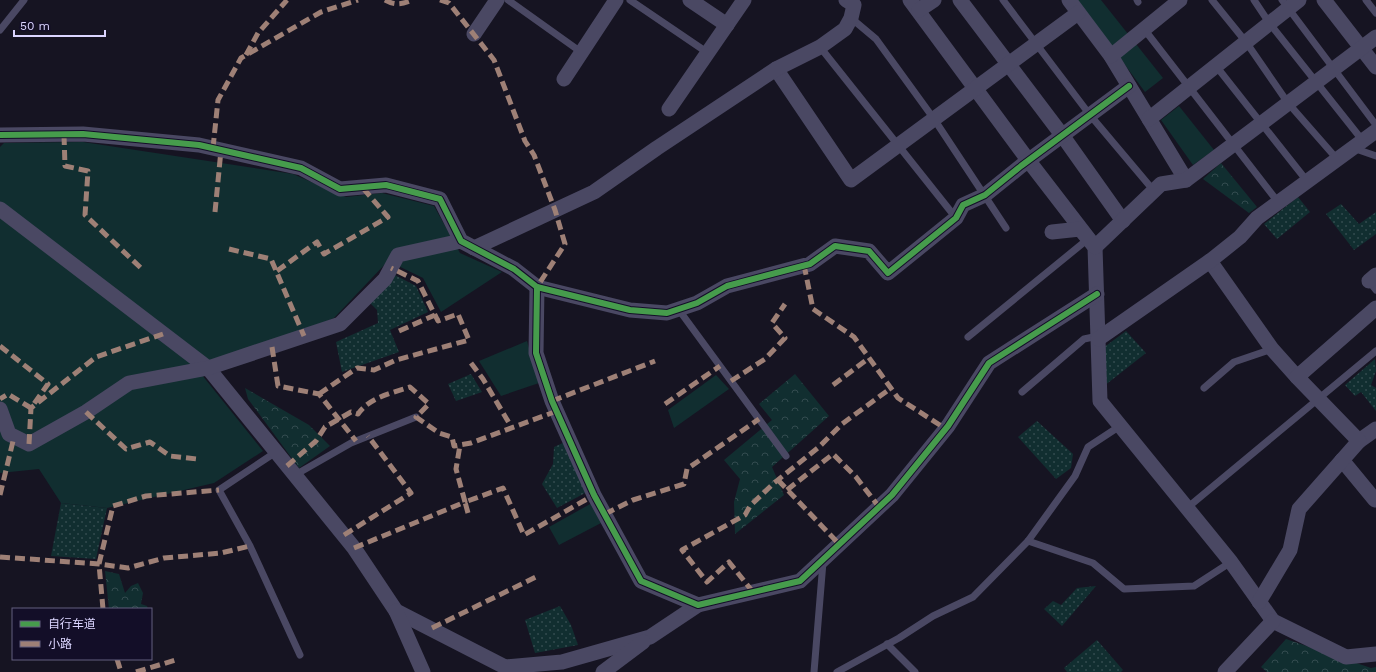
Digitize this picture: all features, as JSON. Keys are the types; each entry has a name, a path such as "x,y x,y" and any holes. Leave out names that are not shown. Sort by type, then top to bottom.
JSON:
{"street":[{"path":"474,34 497,0"},
{"path":"564,79 616,0"},
{"path":"690,0 727,25"},
{"path":"669,109 744,0"},
{"path":"934,0 915,5 1028,160 1092,243 1097,294 1100,401 1231,562 1273,621 1346,657 1376,654"},
{"path":"960,0 1062,135 1123,221"},
{"path":"1069,0 1111,56 1186,180"},
{"path":"1111,56 1180,0"},
{"path":"1324,0 1376,67"},
{"path":"1149,119 1270,24 1290,3"},
{"path":"0,409 9,434 29,444 86,412 129,383 208,368 340,324 385,279 398,255 467,244 594,192 776,69 820,47 845,29 852,6"},
{"path":"776,69 852,180 1078,13"},
{"path":"1092,243 1123,221 1161,184 1186,180 1263,124 1288,103 1376,37"},
{"path":"0,135 83,134 199,145 301,168 340,190 386,185 440,199 467,244 514,269 537,287 630,310 667,314 697,303 727,286 810,264 835,246 869,251 888,273 956,218 963,205 985,195 1028,160 1129,86"},
{"path":"1098,338 1210,261 1240,237 1257,218 1376,131"},
{"path":"0,209 208,368 354,548 396,611 423,672"},
{"path":"1052,232 1080,229 1092,243"},
{"path":"1210,261 1272,349 1359,441"},
{"path":"537,287 536,353 552,401 594,495 641,581 698,605"},
{"path":"603,672 650,637 698,605 800,581 892,495 948,426 989,364 1097,294"},
{"path":"1297,377 1376,308"},
{"path":"1259,602 1290,550 1299,509 1359,441 1376,429"},
{"path":"1342,460 1375,500"},
{"path":"396,611 505,667 566,667 650,637"},
{"path":"1226,672 1273,621"}],"lane":[{"path":"0,30 24,0"},
{"path":"508,0 581,52"},
{"path":"630,0 708,53"},
{"path":"1003,0 1090,115 1154,191"},
{"path":"1212,0 1246,42 1288,103 1337,159"},
{"path":"1254,0 1270,24 1317,82 1358,144 1376,156"},
{"path":"1366,0 1376,13"},
{"path":"1290,3 1335,69 1376,125"},
{"path":"852,6 934,119 1006,228"},
{"path":"1144,29 1278,202"},
{"path":"820,47 956,218"},
{"path":"1216,66 1307,181"},
{"path":"968,337 1092,243"},
{"path":"679,310 786,456"},
{"path":"1022,392 1084,339 1098,338"},
{"path":"1204,388 1234,362 1272,349"},
{"path":"1187,508 1376,351"},
{"path":"295,475 351,443 416,417"},
{"path":"837,672 933,616 973,596 1028,541 1075,476 1088,447 1120,426"},
{"path":"276,452 219,490 250,546 300,655"},
{"path":"1028,541 1093,563 1124,588 1194,586 1231,562"},
{"path":"814,672 823,560"},
{"path":"887,644 915,672"}],"green space":[{"path":"1077,0 1101,0 1163,78 1145,92"},
{"path":"1179,106 1214,150 1193,165 1161,120"},
{"path":"83,142 293,174 346,197 382,193 434,206 460,253 502,272 441,312 423,278 388,261 334,318 202,375 263,451 214,483 107,508 61,503 39,469 0,473 0,147 4,143"},
{"path":"1221,163 1257,207 1249,213 1203,179"},
{"path":"1298,197 1310,212 1277,239 1264,224"},
{"path":"1341,204 1359,224 1376,212 1376,234 1354,250 1326,214"},
{"path":"393,274 416,286 428,312 390,330 399,352 342,372 336,342 378,323 377,310 369,302"},
{"path":"1126,331 1146,353 1104,386 1103,348"},
{"path":"527,341 539,383 501,396 479,361"},
{"path":"1375,359 1376,371 1371,385 1376,388 1376,411 1361,392 1355,396 1345,385"},
{"path":"471,374 482,392 456,401 448,384"},
{"path":"795,374 829,416 772,467 784,495 735,534 734,502 740,479 724,460 772,420 759,404"},
{"path":"716,375 729,389 674,428 668,410"},
{"path":"245,388 309,425 330,446 299,468 248,399"},
{"path":"1037,421 1073,454 1071,468 1056,479 1018,437"},
{"path":"565,442 587,492 557,508 542,484 553,464 554,447"},
{"path":"61,503 107,508 96,559 51,556"},
{"path":"592,503 603,522 559,545 549,527"},
{"path":"105,571 119,574 125,593 131,586 138,583 143,593 141,604 147,606 148,608 109,608"},
{"path":"1096,586 1062,626 1044,609 1053,601 1061,605 1077,588"},
{"path":"560,606 571,625 578,645 535,653 525,620"},
{"path":"1286,639 1371,668 1376,667 1376,672 1267,672 1261,667"},
{"path":"1097,640 1123,670 1121,672 1067,672 1064,668"}],"marked path":[{"path":"246,55 258,33 287,0"},
{"path":"213,148 218,100 241,58 321,12 358,0"},
{"path":"385,0 399,4 413,0"},
{"path":"440,0 449,3 494,60 525,141 534,155 555,210 565,244 537,287"},
{"path":"64,135 65,166 88,171 85,215 143,270"},
{"path":"215,212 221,150"},
{"path":"277,271 317,242 324,254 388,217 362,187"},
{"path":"229,249 271,259 304,336"},
{"path":"804,265 813,309 854,337 898,398 946,429"},
{"path":"319,394 357,368 374,370 396,360 469,340 458,314 438,321 418,281 391,268"},
{"path":"731,381 765,359 785,338 772,323 785,304"},
{"path":"399,331 435,315"},
{"path":"29,444 31,408 96,357 163,334"},
{"path":"0,346 48,384 31,408 8,394 0,399"},
{"path":"272,347 278,386 319,394 356,441"},
{"path":"833,385 869,358"},
{"path":"552,401 655,361"},
{"path":"471,363 483,379 512,428"},
{"path":"665,404 720,366"},
{"path":"287,466 316,441 325,427 351,412 358,414 363,408 374,400 410,387 429,404 416,417 439,433 452,437 454,446 471,443 557,411"},
{"path":"753,592 729,562 707,582 682,550 745,515 750,506 774,483 819,447 842,424 891,388"},
{"path":"86,412 126,449 150,442 170,456 197,459"},
{"path":"605,514 633,500 684,484 687,469 759,419"},
{"path":"344,535 411,493 368,436"},
{"path":"0,495 14,437"},
{"path":"354,548 465,502 456,469 460,445"},
{"path":"787,490 833,454 856,477 879,507"},
{"path":"778,480 839,544"},
{"path":"468,513 465,502 503,488 524,535 594,495"},
{"path":"103,608 99,564 113,506 146,496 219,490"},
{"path":"0,557 99,564 128,568 164,558 221,553 250,546"},
{"path":"432,628 536,577"},
{"path":"136,672 179,659"},
{"path":"117,660 121,672"}],"cycle path":[{"path":"0,135 83,134 199,145 301,168 340,189 386,185 440,199 461,241 514,269 537,287 630,310 667,313 697,303 727,286 810,264 835,246 869,251 888,273 956,218 963,205 985,195 1021,166 1129,86"},
{"path":"537,287 536,353 552,401 594,495 641,581 698,605 800,581 892,495 948,426 989,363 1097,294"}]}
